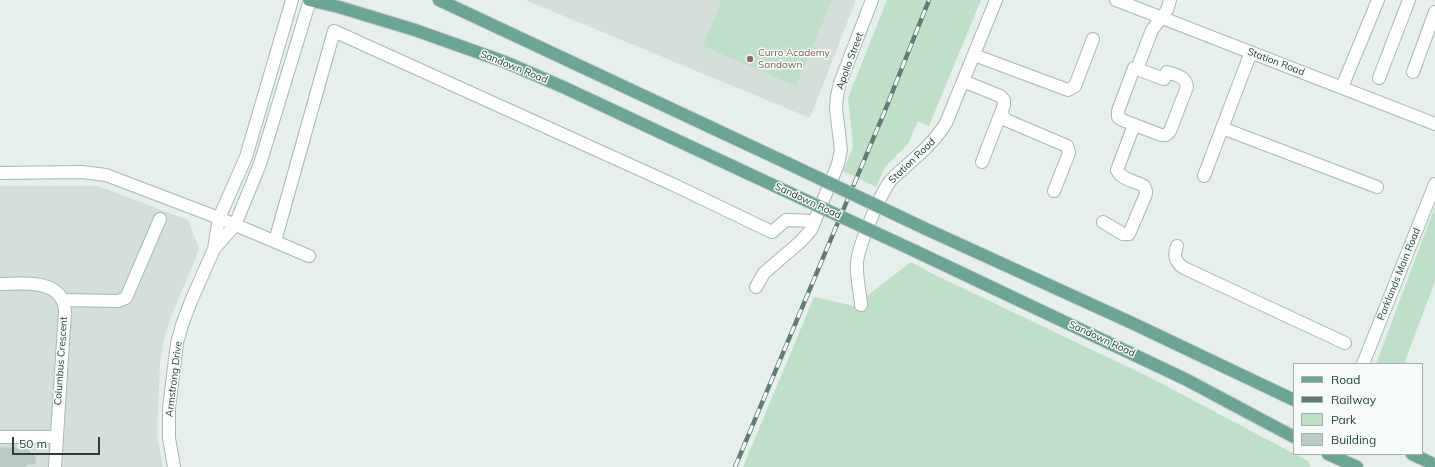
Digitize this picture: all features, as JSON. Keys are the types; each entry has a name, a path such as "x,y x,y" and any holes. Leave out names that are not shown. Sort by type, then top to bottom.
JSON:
{"main road":[{"name":"Sandown Road","path":"310,0 339,7 415,30 505,62 563,87 1185,379 1293,436"},
{"path":"439,0 1293,400"},
{"path":"1330,455 1357,467"},
{"path":"1414,455 1435,464"}],"street":[{"path":"214,249 219,218 246,157 292,0"},
{"path":"214,249 235,225 266,147 310,0"},
{"name":"Apollo Street","path":"756,287 768,269 800,242 811,230 815,221 838,164 841,150 836,109 840,83 872,0"},
{"name":"Station Road","path":"861,305 857,264 859,251 871,219 886,186 926,149 939,135 946,123 996,0"},
{"name":"Station Road","path":"1116,0 1435,124"},
{"path":"1137,69 1152,30 1160,17 1167,10 1170,0"},
{"path":"1342,87 1378,0"},
{"path":"1379,78 1409,0"},
{"path":"1413,72 1435,12"},
{"path":"275,242 334,31 672,184 772,232 786,220 815,221"},
{"path":"974,54 1068,90 1075,86 1093,38"},
{"path":"1204,176 1251,52"},
{"path":"1134,68 1137,69 1164,79 1167,72 1183,78 1186,82 1187,87 1168,133 1161,135 1120,119 1118,112 1134,68"},
{"path":"963,81 1000,96 1004,102 1002,111 982,162"},
{"path":"1002,111 1006,120 1067,146 1069,153 1054,192"},
{"path":"1103,222 1123,234 1129,234 1146,194 1144,186 1122,177 1117,170 1134,125"},
{"path":"1222,128 1376,187"},
{"path":"0,174 82,172 106,175 219,218 309,256"},
{"name":"Parklands Main Road","path":"1363,363 1435,184"},
{"path":"0,284 42,286 58,293 62,300 118,301 126,298 160,219"},
{"path":"1177,246 1174,253 1176,262 1184,268 1345,343"},
{"name":"Armstrong Drive","path":"174,467 169,438 169,408 177,343 191,301 214,249"},
{"name":"Columbus Crescent","path":"55,467 65,311 62,300"},
{"path":"0,437 56,437"}],"shaded area":[{"name":"Curro Academy Sandown","path":"525,0 856,0 810,118"},
{"path":"0,186 98,186 188,220 199,248 172,314 165,335 160,363 157,435 163,467 0,467"}],"green space":[{"path":"722,0 832,0 796,86 703,46"},
{"path":"887,0 981,0 929,126 918,121 908,144 885,167 876,187 843,171 853,147 848,98"},
{"path":"1435,206 1435,282 1404,363 1376,363"},
{"path":"911,262 935,275 1151,378 1293,453 1293,455 1297,455 1308,461 1310,467 743,467 814,297 854,306"}],"building":[{"path":"0,448 18,448 18,450 28,450 35,457 35,464 26,464 26,467 0,467"}],"railway":[{"path":"735,467 884,113 929,0"}],"place":[{"name":"Curro Academy Sandown","path":"750,59"}]}
